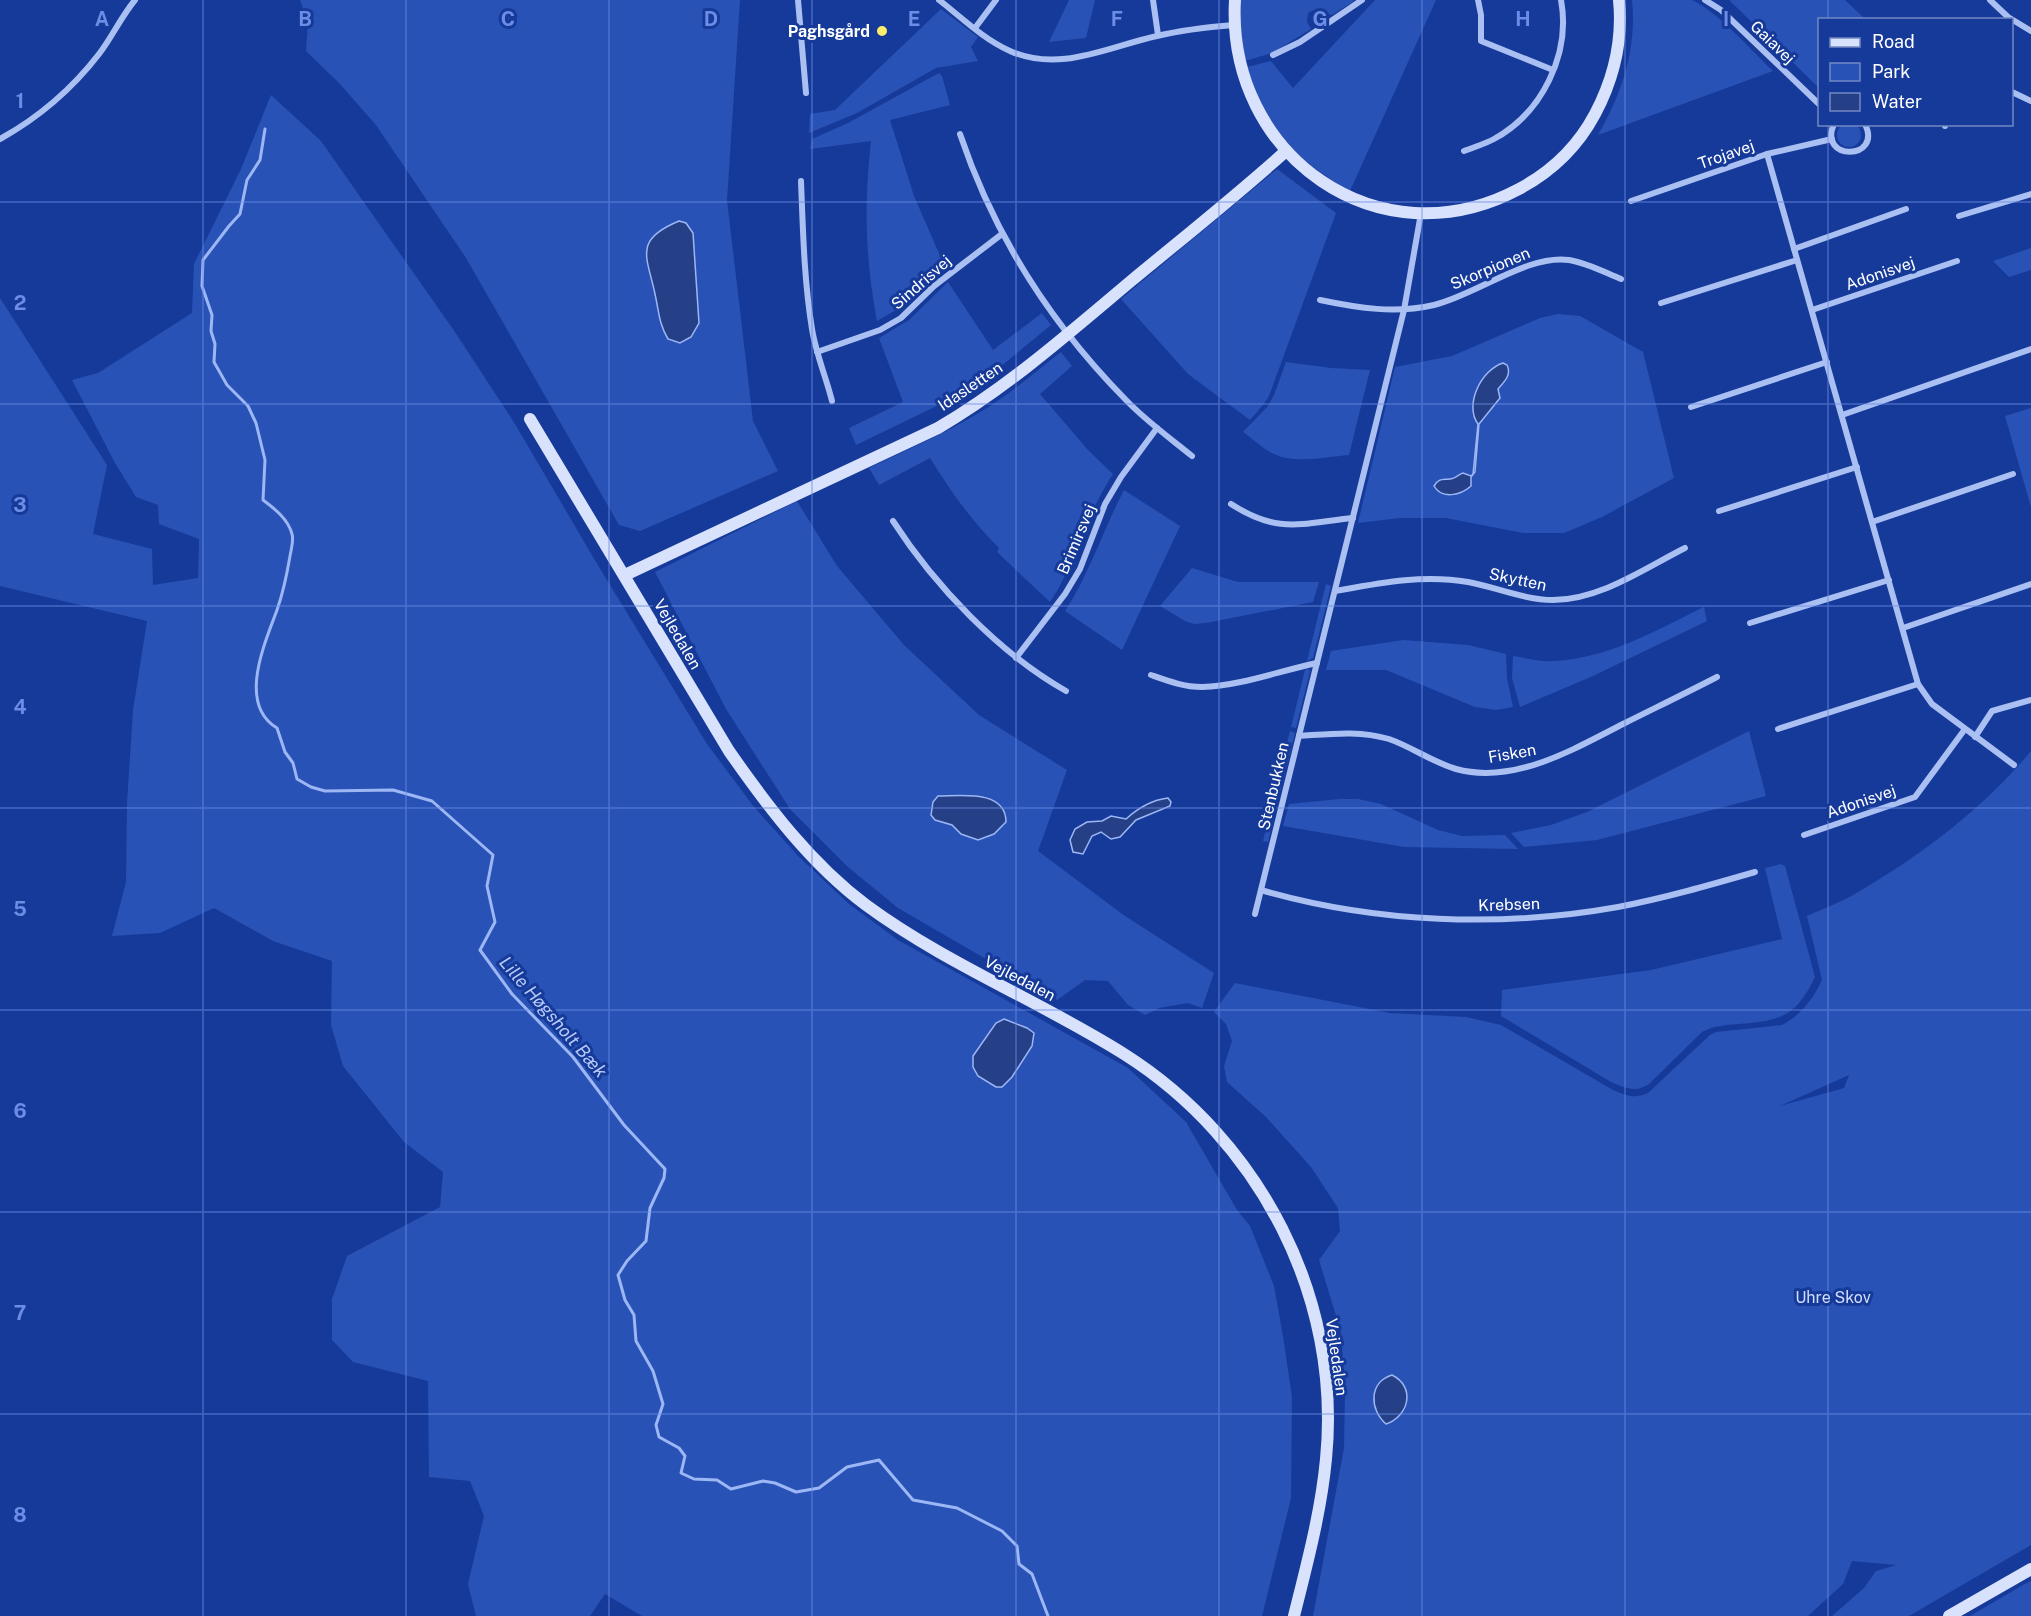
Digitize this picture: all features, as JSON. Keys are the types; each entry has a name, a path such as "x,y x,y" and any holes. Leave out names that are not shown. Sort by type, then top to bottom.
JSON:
{"street":[{"path":"0,139 23,127 52,104 77,79 99,54 135,0"},
{"path":"798,0 806,93"},
{"path":"939,0 993,42 1009,51 1047,60 1080,58 1158,35 1234,25"},
{"path":"975,28 996,0"},
{"path":"1153,0 1158,35"},
{"path":"1235,0 1234,25 1239,59 1251,97 1266,125 1286,151 1310,173 1352,197 1383,208 1421,213 1450,212 1505,196 1530,183 1570,151 1590,123 1604,97 1614,70 1619,42 1619,0"},
{"path":"1274,55 1300,42 1362,0"},
{"path":"1478,0 1481,15 1481,41 1553,70"},
{"path":"1464,151 1494,139 1523,117 1547,85 1559,58 1563,38 1562,0"},
{"name":"Gaiavej","path":"1706,0 1721,10 1818,103"},
{"path":"1990,0 2010,18"},
{"path":"2013,20 2031,31"},
{"path":"2013,92 2031,101"},
{"path":"1834,126 1832,139 1836,147 1841,151 1853,153 1863,148 1868,138 1865,126"},
{"path":"960,134 980,187 1002,234 1028,280 1067,334 1119,393 1192,456"},
{"name":"Trojavej","path":"1630,201 1767,154 1832,139"},
{"name":"Idasletten","path":"625,575 938,428 973,407 1010,381 1286,151"},
{"path":"1767,154 1918,684 1932,704 2014,765"},
{"path":"801,181 804,257 812,329 832,400"},
{"path":"1959,216 2031,194"},
{"path":"1794,249 1905,209"},
{"name":"Stenbukken","path":"1255,914 1404,310 1421,213"},
{"name":"Sindrisvej","path":"817,352 880,330 901,318 934,286 1002,234"},
{"name":"Skorpionen","path":"1404,310 1435,305 1469,293 1532,264 1549,260 1582,263 1621,279"},
{"path":"1661,303 1797,260"},
{"name":"Adonisvej","path":"1812,310 1958,261"},
{"path":"1320,300 1362,309 1404,310"},
{"path":"1842,415 2031,350"},
{"path":"1691,407 1827,363"},
{"name":"Vejledalen","path":"530,418 729,751 760,795 825,870 864,904 910,936 1089,1033 1158,1078 1220,1134 1263,1193 1288,1241 1313,1308 1323,1352 1328,1394 1326,1456 1321,1501 1294,1616"},
{"name":"Brimirsvej","path":"1016,658 1065,594 1080,569 1106,504 1121,477 1157,428"},
{"path":"1719,511 1857,467"},
{"path":"1872,522 2013,474"},
{"path":"1231,504 1247,514 1268,522 1299,526 1353,518"},
{"path":"893,521 916,554 986,631 1016,658 1066,691"},
{"name":"Skytten","path":"1335,591 1399,580 1434,578 1467,582 1553,600 1602,590 1685,548"},
{"path":"1749,623 1889,580"},
{"path":"1903,628 2031,584"},
{"path":"1152,675 1180,685 1200,687 1228,684 1317,663"},
{"name":"Fisken","path":"1299,735 1367,734 1391,740 1456,769 1480,772 1506,771 1564,754 1717,677"},
{"path":"1778,729 1918,684"},
{"path":"1976,736 1992,711 2031,700"},
{"name":"Adonisvej","path":"1804,835 1915,796 1965,729"},
{"name":"Krebsen","path":"1261,890 1353,910 1421,918 1529,918 1618,907 1755,872"},
{"path":"1949,1616 2031,1569"}],"green space":[{"path":"300,0 740,0 727,200 753,421 778,471 640,531 619,525 466,258 376,125 339,83 306,51 308,22"},
{"path":"1069,0 1095,0 1086,38 1049,42"},
{"path":"1241,0 1354,1 1332,15 1313,10 1308,13 1307,22 1311,29 1272,53 1245,61 1240,22"},
{"path":"1375,0 1436,0 1350,191 1314,168 1282,139 1263,109 1247,67 1271,61 1293,88"},
{"path":"1632,0 1692,0 1702,5 1723,22 1773,71 1598,135 1621,87 1626,70 1632,36"},
{"path":"1729,0 1845,0 1863,17 1818,18 1818,87"},
{"path":"941,9 978,37 971,47 978,61 936,68 857,113 809,133 810,114 835,110"},
{"path":"939,73 942,76 950,105 890,120 914,196 945,267 903,306 877,321 870,275 867,231 867,188 871,141 810,149 812,139 848,123"},
{"path":"271,95 321,141 455,332 515,424 707,744 754,807 799,857 849,904 898,940 1128,1068 1186,1122 1237,1210 1250,1226 1274,1286 1283,1336 1292,1397 1291,1498 1262,1616 642,1616 605,1594 590,1616 476,1616 468,1584 484,1516 470,1481 429,1477 428,1381 353,1362 332,1340 332,1299 347,1256 440,1207 443,1172 404,1142 343,1066 331,1025 332,961 273,941 214,908 160,933 112,936 126,882 127,803 133,710 147,621 0,586 0,298 107,465 93,534 152,549 153,585 198,578 199,539 159,524 158,505 136,497 115,463 72,380 98,373 192,313 194,264 241,169"},
{"path":"1842,126 1856,126 1860,130 1860,140 1854,146 1844,146 1838,140 1838,130"},
{"path":"1277,169 1336,213 1269,396 1250,420 1188,374 1121,299"},
{"path":"2031,248 2031,270 2009,277 1993,261"},
{"path":"948,282 993,350 1042,313 1051,325 1000,367 947,401 856,445 849,428 903,402 879,338 909,320"},
{"path":"1558,314 1580,316 1643,352 1674,478 1602,517 1564,533 1523,533 1446,518 1400,518 1358,523 1395,367 1452,356 1540,318"},
{"path":"1061,352 1072,366 1040,394 1088,450 1113,474 1050,602 997,552 999,548 962,505 930,458 879,485 869,468 982,411"},
{"path":"1286,362 1370,370 1349,455 1291,459 1274,454 1243,432 1268,406"},
{"path":"2031,408 2031,507 2005,416"},
{"path":"1124,490 1180,526 1122,650 1065,611 1082,582"},
{"path":"797,501 837,566 904,645 979,715 1067,770 1038,851 1125,916 1214,973 1202,1008 1188,1003 1159,1008 1145,1015 1128,1005 1108,981 1085,980 1057,1000 898,908 848,867 790,809 726,709 655,572"},
{"path":"1192,568 1238,582 1319,582 1313,602 1194,624 1160,606"},
{"path":"1326,584 1331,586 1313,658 1307,661"},
{"path":"1704,607 1707,621 1593,676 1520,707 1512,678 1513,656 1550,661 1594,655 1632,642"},
{"path":"1403,640 1468,645 1506,654 1507,678 1513,707 1496,710 1475,707 1386,670 1326,670 1331,651"},
{"path":"1305,670 1310,671 1296,728 1291,727"},
{"path":"1290,731 1295,733 1268,842 1263,841"},
{"path":"1749,731 1766,796 1597,840 1524,847 1511,833 1551,825 1587,812"},
{"name":"Uhre Skov","path":"2031,751 2031,1545 1909,1616 1832,1616 1864,1588 1876,1571 1896,1565 1852,1561 1843,1584 1808,1616 1313,1616 1344,1448 1345,1394 1341,1332 1319,1260 1340,1231 1338,1208 1311,1167 1265,1116 1227,1082 1224,1066 1232,1041 1226,1024 1214,1012 1235,983 1390,1013 1466,1017 1501,1025 1613,1090 1630,1096 1643,1095 1648,1093 1710,1035 1716,1032 1782,1025 1801,1011 1815,994 1822,980 1807,916 1853,895 1902,865 1971,812 2012,773","holes":["1849,1075 1844,1088 1780,1106","1384,1377 1407,1390 1405,1407 1395,1421 1374,1407 1376,1387"]},
{"path":"1358,799 1381,804 1438,830 1462,836 1505,835 1518,849 1404,847 1283,826 1289,804"},
{"path":"1781,864 1785,866 1815,977 1801,1001 1785,1014 1765,1021 1719,1026 1702,1032 1649,1084 1635,1089 1611,1082 1501,1016 1502,990 1651,970 1782,939 1765,868"},
{"path":"2031,1581 2031,1616 1970,1616 2023,1585"}],"water":[{"path":"679,221 686,223 693,233 699,323 691,337 680,343 668,339 663,328 647,259 649,242 664,228"},
{"path":"1503,363 1507,365 1509,372 1498,389 1500,398 1479,424 1475,472 1471,477 1471,486 1457,494 1442,493 1434,486 1439,481 1452,479 1463,473 1471,476 1473,474 1478,424 1474,416 1474,398 1482,380 1495,367"},
{"path":"938,796 990,799 1004,811 1006,822 994,834 978,840 961,834 952,825 935,820 931,815 933,802"},
{"path":"1168,798 1171,802 1170,806 1136,820 1120,837 1111,839 1101,832 1092,836 1083,854 1073,852 1070,840 1075,829 1087,822 1102,821 1111,816 1126,819 1146,805"},
{"path":"1004,1019 1034,1033 1032,1046 1012,1077 1002,1087 996,1087 978,1076 973,1067 973,1056 996,1023"},
{"path":"1392,1375 1400,1380 1407,1394 1407,1401 1400,1415 1386,1424 1380,1418 1374,1404 1374,1397 1379,1384 1384,1378"}],"waterway":[{"name":"Lille Høgsholt Bæk","path":"265,129 260,160 247,180 240,214 203,260 202,286 212,315 214,362 227,385 248,406 256,423 265,460 263,500 284,519 293,536 285,583 261,656 256,689 258,704 265,717 277,728 285,752 293,763 297,779 311,787 325,791 393,790 432,801 493,855 487,886 495,922 480,950 512,994 573,1057 624,1125 665,1169 664,1178 650,1208 646,1241 627,1261 618,1275 625,1300 634,1315 636,1341 653,1371 663,1404 656,1425 659,1437 679,1448 685,1456 681,1473 694,1479 717,1480 731,1489 763,1481 775,1483 796,1492 819,1488 847,1467 879,1460 913,1500 957,1508 1002,1531 1017,1546 1019,1564 1032,1574 1048,1616"}],"place":[{"name":"Paghsgård","path":"882,31"}]}
